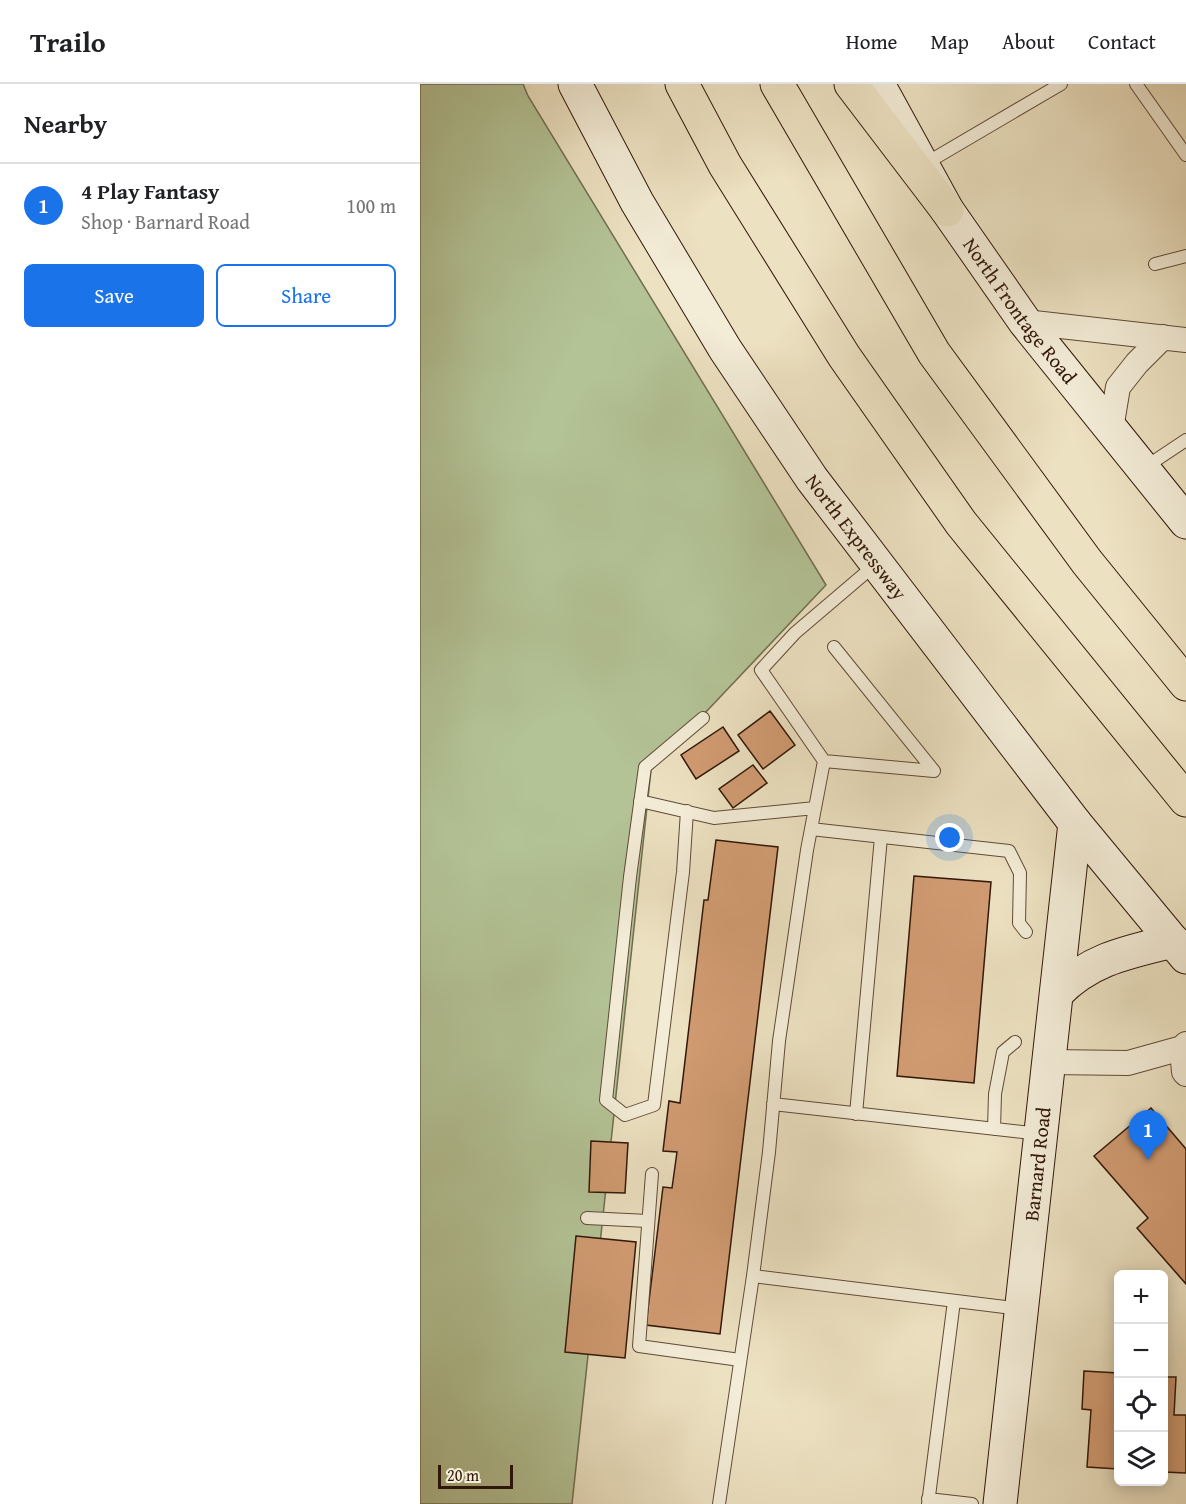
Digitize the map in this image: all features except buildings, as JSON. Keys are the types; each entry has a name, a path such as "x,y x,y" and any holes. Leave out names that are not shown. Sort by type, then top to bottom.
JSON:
{"highway":[{"path":"682,84 725,165 844,356 961,523 1186,801"},
{"path":"777,84 934,353 1087,562 1186,684"},
{"path":"851,84 947,210"}],"main road":[{"name":"North Expressway","path":"575,84 637,202 725,349 812,479 1076,823 1180,949"},
{"name":"North Frontage Road","path":"878,84 947,210 1025,322 1186,522"},
{"name":"Barnard Road","path":"1000,1504 1076,823"},
{"path":"1057,993 1072,978 1114,956 1180,949"}],"street":[{"path":"1025,322 1174,339"},
{"path":"1111,429 1118,387 1137,363 1174,339"},
{"path":"1049,1062 1128,1063 1184,1046 1184,1072 1186,1074"}],"lane":[{"path":"922,165 1061,84"},
{"path":"1136,84 1186,155"},
{"path":"1155,264 1186,256"},
{"path":"1143,469 1186,440"},
{"path":"719,1504 769,1152 778,1041 811,829 824,761 760,669 795,633 876,563"},
{"path":"824,761 934,771 834,647"},
{"path":"687,811 683,872 654,1105 625,1114 606,1100 645,767 703,718"},
{"path":"640,801 714,818 815,808"},
{"path":"811,829 1009,850 1020,873 1019,923 1026,932"},
{"path":"856,1114 881,837"},
{"path":"994,1129 995,1094 1003,1052 1015,1042"},
{"path":"773,1104 1041,1134"},
{"path":"652,1174 639,1346 740,1360"},
{"path":"587,1218 648,1221"},
{"path":"753,1276 1021,1309"},
{"path":"954,1300 928,1502 972,1504"}],"green space":[{"path":"420,84 523,84 528,96 826,585 651,770 572,1504 420,1504"}],"place":[{"name":"4 Play Fantasy","path":"1148,1160"}]}
